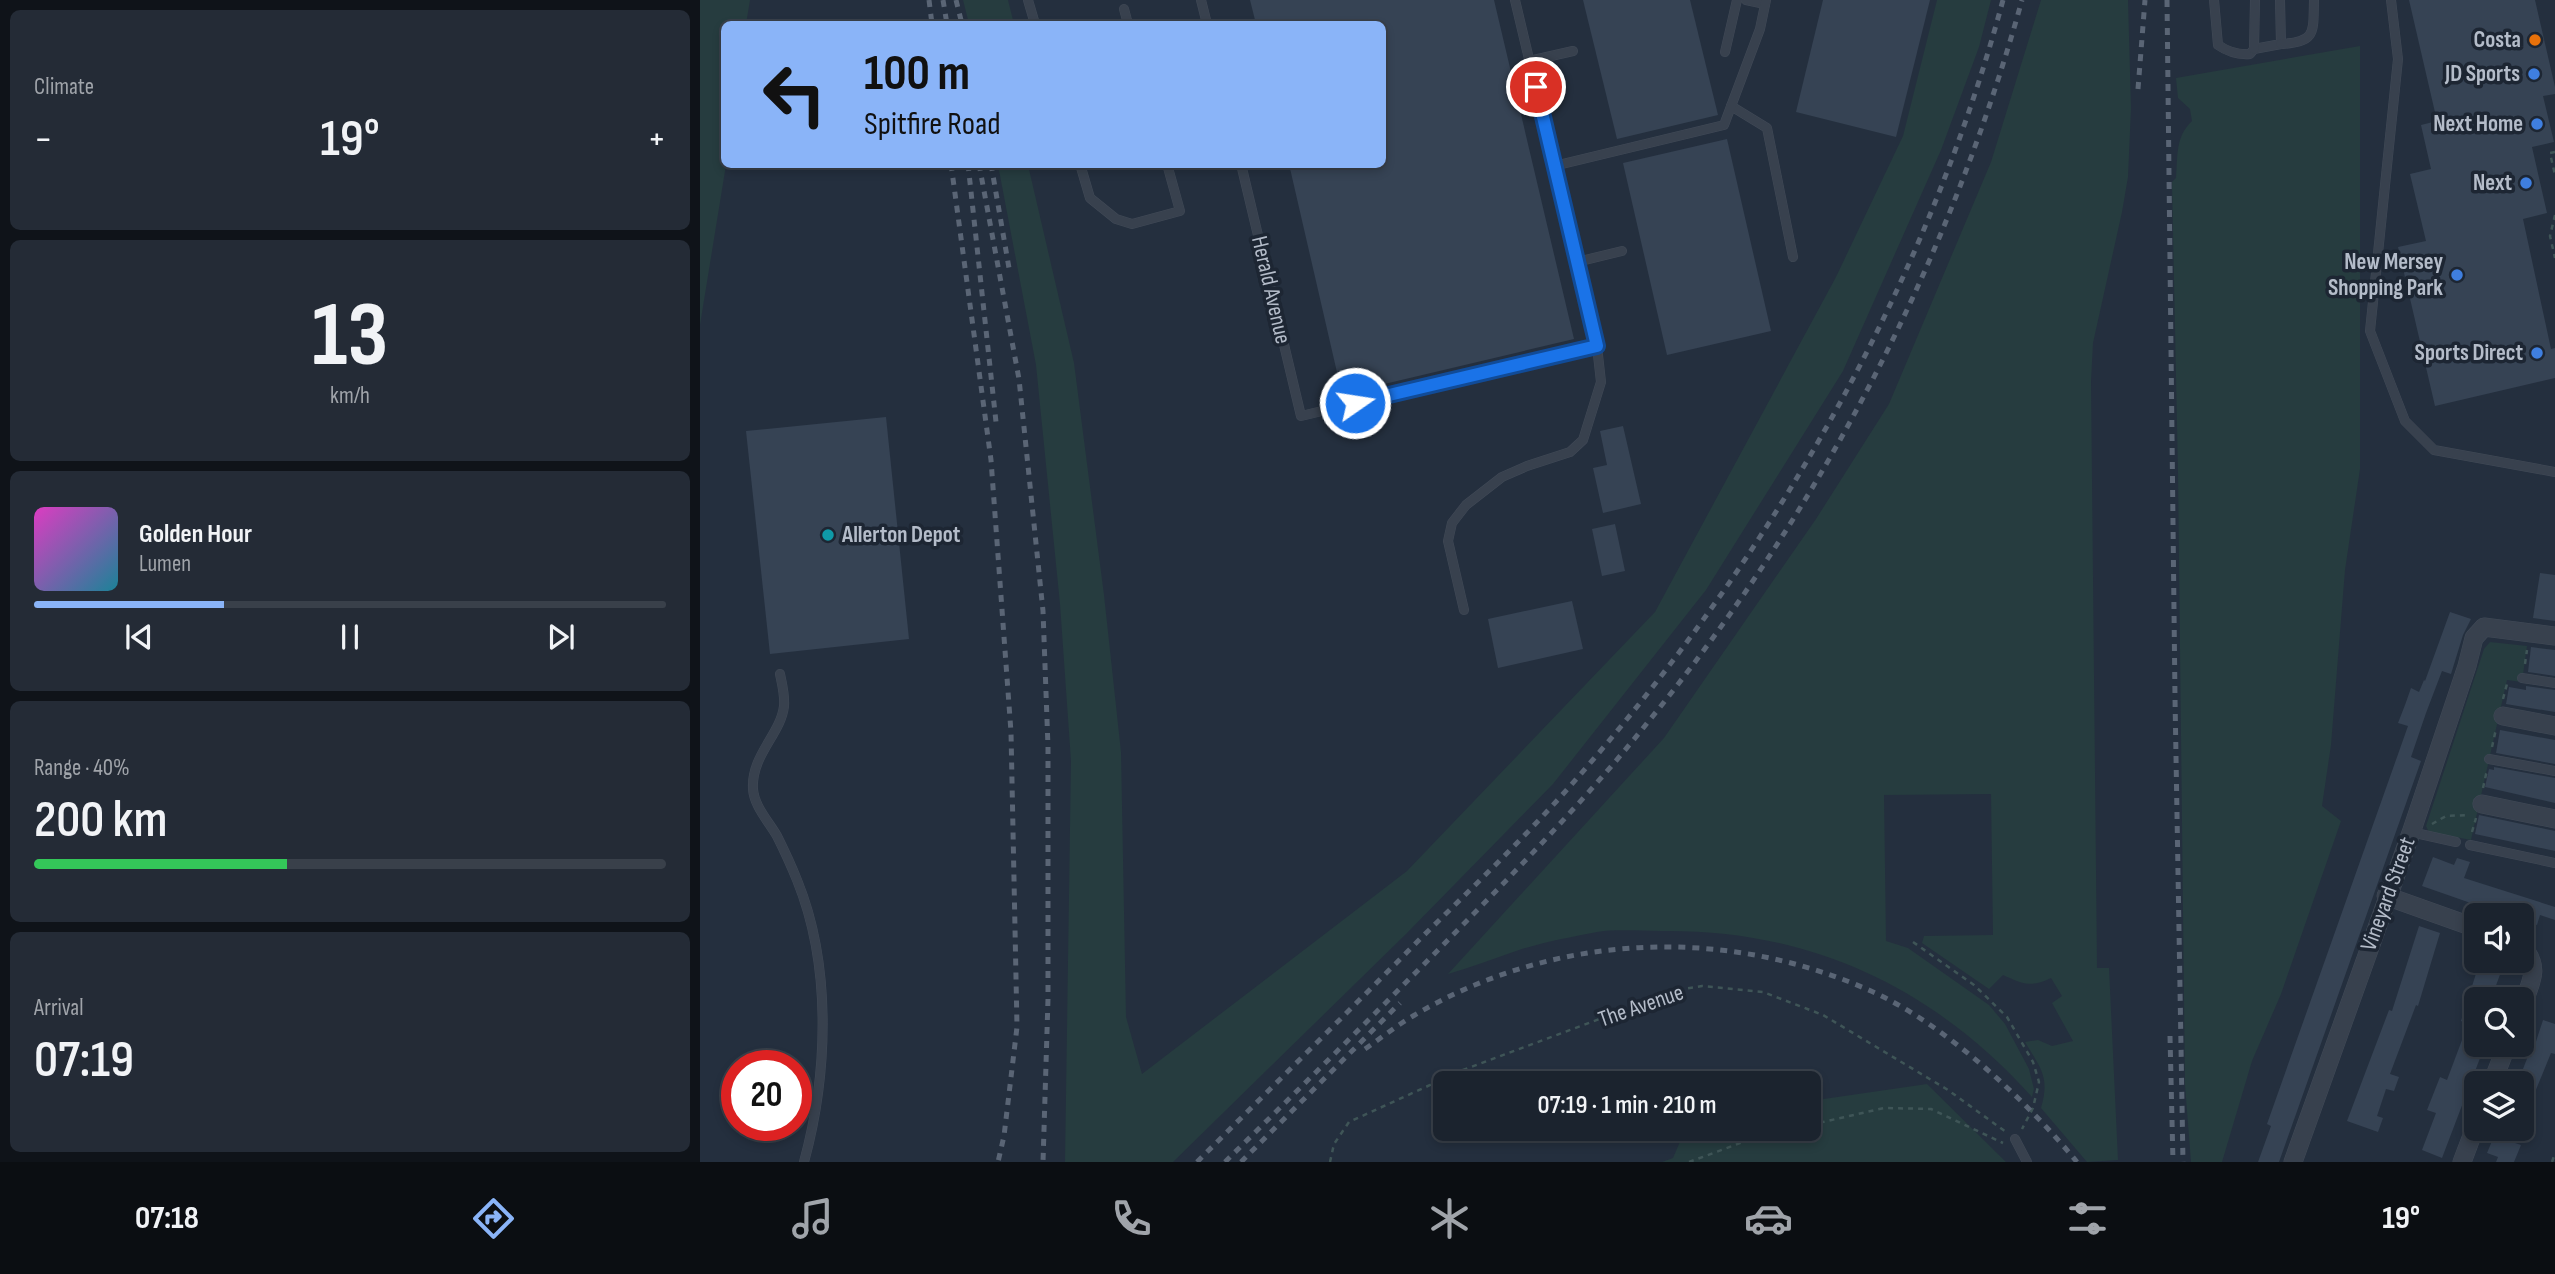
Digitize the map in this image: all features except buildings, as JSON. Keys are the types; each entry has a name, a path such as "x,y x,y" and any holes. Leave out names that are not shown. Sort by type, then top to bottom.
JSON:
{"street":[{"name":"Vineyard Street","path":"2293,1162 2411,831 2474,638 2484,627 2529,633"},
{"path":"2529,633 2555,636"},
{"path":"2500,716 2555,726"},
{"path":"2478,805 2555,819"},
{"path":"2386,896 2464,924"},
{"path":"2462,1162 2470,1141"}],"lane":[{"path":"1028,0 1034,21"},
{"path":"1201,0 1206,21"},
{"path":"1464,610 1448,541 1452,523 1466,505 1502,477 1570,452 1583,440 1601,383 1597,346 1515,0"},
{"path":"1725,52 1737,0"},
{"path":"1555,166 1724,125 1760,29 1766,2 1746,0"},
{"path":"2214,0 2218,44 2228,52 2242,55 2250,54 2254,49 2255,0"},
{"path":"2280,0 2281,44"},
{"path":"2254,49 2300,43 2309,37 2313,27 2314,0"},
{"path":"2390,0 2398,59 2370,331 2404,421 2434,450 2555,472"},
{"path":"1124,9 1127,21"},
{"path":"1529,61 1573,51"},
{"path":"1731,106 1767,128 1793,257"},
{"path":"1081,168 1090,198 1116,219 1132,224 1180,211 1168,168"},
{"name":"Herald Avenue","path":"1242,168 1301,416 1597,346"},
{"path":"1577,262 1622,251"},
{"path":"780,674 784,708 757,762 752,786 754,797 778,838 797,880 810,914 816,951 824,1034 822,1077 814,1125 804,1162"},
{"path":"2522,678 2555,682"},
{"path":"2489,759 2555,771"},
{"path":"2411,831 2456,842"},
{"path":"2470,845 2555,863"},
{"path":"2015,1139 2027,1162"}],"path":[{"path":"2555,152 2550,153 2555,175"},
{"path":"2555,215 2550,236 2555,258"},
{"path":"2470,845 2507,680 2522,682 2529,633"},
{"path":"2411,831 2478,805"},
{"path":"1913,942 1974,985 2007,1017 2033,1062 2039,1082 2036,1098 2015,1139"},
{"name":"The Avenue","path":"1330,1162 1334,1144 1349,1122 1464,1070 1677,990 1702,986 1763,992 1823,1016 1948,1090 2015,1139"},
{"path":"1821,1122 1884,1108 1931,1109 2022,1152"},
{"path":"1689,1162 1746,1141"},
{"path":"2552,1162 2555,1153"}],"green space":[{"path":"700,0 750,0 746,21 721,21 721,168 726,168 700,325"},
{"path":"963,0 1008,0 1013,21 968,21"},
{"path":"1937,0 1991,0 1979,47 1941,150 1843,371 1706,590 1553,784 1406,934 1173,1162 1065,1162 1071,761 1060,604 1036,365 999,168 1029,168 1074,363 1121,752 1126,1017 1142,1074 1407,871 1655,612 1836,277 1903,136"},
{"path":"2041,0 2128,0 2131,108 2128,177 2093,343 2091,381 2097,968 2109,968 2118,1160 2087,1162 2041,1108 2044,1081 2025,1042 2038,1040 2052,1046 2073,1041 2052,1003 2062,996 2051,978 2027,984 2003,975 1989,989 1922,943 1924,936 1993,935 1991,794 1884,795 1886,941 1908,948 1989,1005 2005,1024 2029,1069 2034,1089 2032,1097 1994,1058 1953,1024 1910,996 1865,972 1818,954 1768,941 1716,933 1605,931 1528,947 1448,974 1664,738 1816,519 1889,404 1991,162"},
{"path":"2360,46 2360,469 2345,570 2331,745 2322,806 2341,821 2281,994 2252,1061 2222,1162 2191,1162 2185,1085 2172,182 2176,178 2180,140 2192,121 2190,109 2178,98 2176,78"},
{"path":"2490,642 2527,646 2522,682 2507,680 2471,840 2429,832 2426,826 2484,649"},
{"path":"1927,1084 2006,1162 1662,1162 1673,1158 1680,1141 1821,1141 1821,1099"}],"railway":[{"path":"929,0 932,21"},
{"path":"943,0 946,21"},
{"path":"956,0 961,21"},
{"path":"1197,1162 1546,813 1637,707 1706,616 1770,521 1829,422 1882,321 1929,216 1970,109 2003,0"},
{"path":"1225,1162 1439,949 1573,810 1648,722 1769,557 1823,470 1872,380 1917,288 1957,194 1992,98 2022,0"},
{"path":"2138,89 2145,0"},
{"path":"2167,0 2183,1162"},
{"path":"952,168 991,460 1011,732 1017,1027 1004,1136 998,1162"},
{"path":"968,168 996,422"},
{"path":"980,168 1019,379 1043,611 1048,747 1048,999 1043,1162"},
{"path":"992,168 1009,268"},
{"path":"1365,1049 1413,1016 1467,988 1523,968 1580,954 1639,948 1698,948 1757,955 1815,970 1871,991 1927,1023 2009,1089 2077,1162"},
{"path":"1241,1162 1400,1003"},
{"path":"2170,1036 2173,1162"}],"place":[{"name":"Costa","path":"2535,40"},
{"name":"JD Sports","path":"2534,74"},
{"name":"Next Home","path":"2537,124"},
{"name":"Next","path":"2526,183"},
{"name":"New Mersey Shopping Park","path":"2457,275"},
{"name":"Sports Direct","path":"2537,353"},
{"name":"Allerton Depot","path":"828,535"}],"route":[{"path":"1355,403 1597,346 1536,87"}]}
